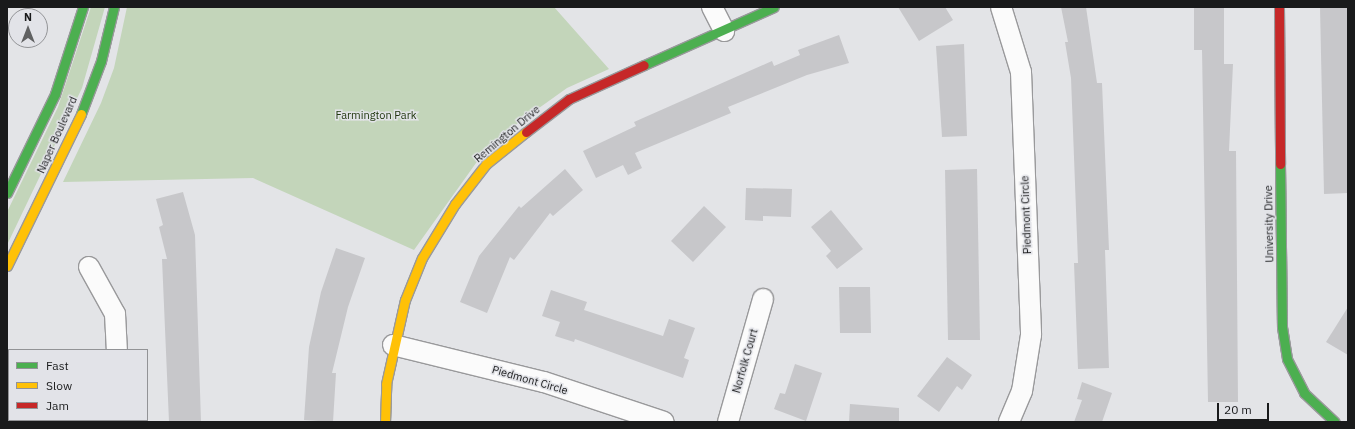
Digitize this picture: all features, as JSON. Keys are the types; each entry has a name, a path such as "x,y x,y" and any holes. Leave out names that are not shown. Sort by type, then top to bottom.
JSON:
{"street":[{"name":"Naper Boulevard","path":"7,193 55,94 83,7"},
{"name":"Naper Boulevard","path":"7,266 82,112 101,61 114,7"},
{"path":"712,7 724,31"},
{"name":"Remington Drive","path":"385,422 386,384 393,345 406,300 422,258 456,204 486,164 569,99 724,31 774,7"},
{"name":"Piedmont Circle","path":"1001,7 1021,72 1031,335 1022,391 1009,422"},
{"name":"University Drive","path":"1279,7 1282,327 1287,359 1304,392 1335,422"},
{"path":"89,267 115,314 117,349"},
{"name":"Norfolk Court","path":"728,422 763,299"},
{"name":"Piedmont Circle","path":"393,345 544,382 664,422"}],"green space":[{"path":"91,7 105,7 82,88 7,245 7,212 58,107"},
{"name":"Farmington Park","path":"127,7 554,7 609,69 567,88 518,123 476,163 414,250 253,178 63,182 101,103 114,68"}],"building":[{"path":"898,7 945,7 953,20 919,41"},
{"path":"1061,7 1086,7 1097,83 1102,83 1109,250 1105,250 1109,368 1078,369 1074,263 1078,263 1071,78 1065,42 1068,42"},
{"path":"1194,7 1224,7 1224,64 1233,64 1229,151 1236,151 1238,402 1208,402 1202,50 1194,50"},
{"path":"1320,7 1348,7 1348,193 1324,194"},
{"path":"839,35 849,63 807,75 728,107 731,113 635,153 642,168 628,175 623,165 596,178 583,151 636,126 634,122 772,61 774,66 800,55 798,50"},
{"path":"964,44 967,136 942,137 936,46"},
{"path":"565,169 583,190 553,216 550,213 514,260 510,257 487,313 460,302 479,256 519,206 521,208"},
{"path":"977,169 980,340 948,340 945,170"},
{"path":"746,188 792,189 791,217 763,216 763,221 745,220"},
{"path":"183,192 195,235 201,422 169,422 162,259 167,259 159,227 163,225 156,199"},
{"path":"704,206 726,227 693,262 671,241"},
{"path":"831,210 863,249 837,269 826,256 831,251 811,227"},
{"path":"336,248 365,258 348,307 332,373 336,373 333,422 304,420 309,347 321,292"},
{"path":"839,287 870,287 871,333 840,333"},
{"path":"551,290 587,302 584,310 663,336 669,319 695,328 684,358 689,360 683,378 575,339 574,342 555,336 560,322 542,316"},
{"path":"1348,307 1348,355 1326,342"},
{"path":"947,357 972,375 962,390 957,386 939,412 917,396"},
{"path":"795,364 822,373 806,421 774,409 780,393 785,394"},
{"path":"1082,382 1112,393 1102,422 1074,422 1082,400 1077,399"},
{"path":"850,404 899,408 899,422 849,422"}],"traffic: fast":[{"path":"7,193 55,94 83,7"},
{"path":"81,114 101,61 114,7"},
{"path":"644,65 774,7"},
{"path":"1280,164 1282,327 1287,359 1304,393 1335,422"}],"traffic: slow":[{"path":"7,266 81,114"},
{"path":"385,422 386,384 405,300 422,258 455,204 486,164 526,132"}],"traffic: jam":[{"path":"1279,7 1280,164"},
{"path":"526,132 569,99 644,65"}]}
